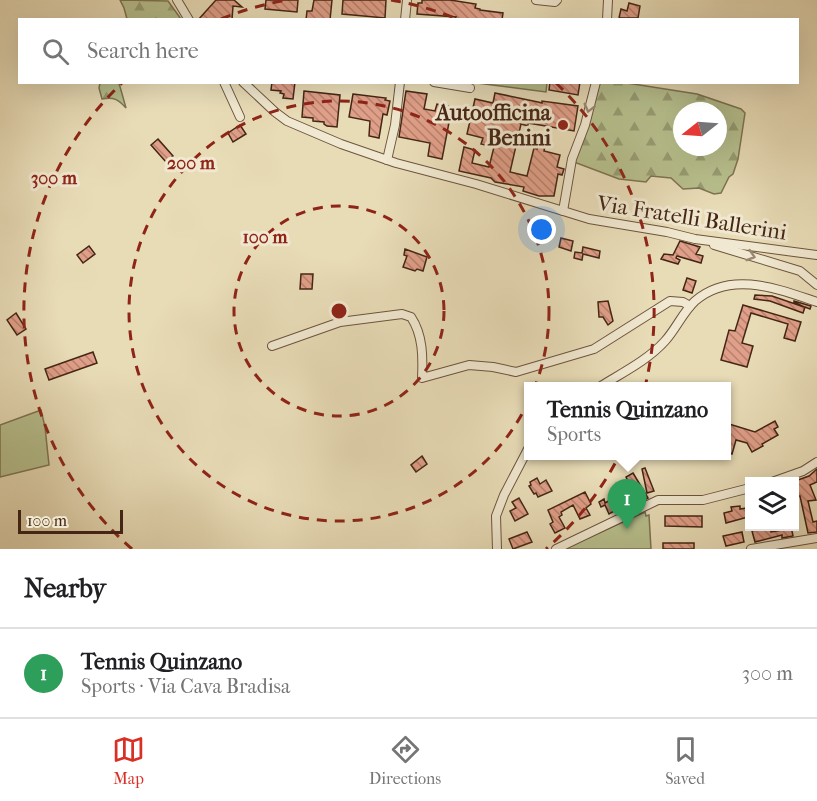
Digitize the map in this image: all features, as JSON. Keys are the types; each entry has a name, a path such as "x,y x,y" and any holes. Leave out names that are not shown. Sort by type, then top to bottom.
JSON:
{"street":[{"path":"177,0 188,18"},
{"path":"405,18 407,0"},
{"path":"536,0 555,2 557,0"},
{"path":"607,18 608,0"},
{"path":"225,84 240,117"},
{"name":"Via Fratelli Ballerini","path":"245,84 287,121 341,144 387,160 476,184 589,219 668,232 695,239 817,255"},
{"path":"387,160 395,125 400,84"},
{"path":"446,84 470,88"},
{"path":"563,211 572,159 595,84"},
{"path":"695,239 800,271 817,285"},
{"path":"609,382 664,342 690,306 702,296 716,290 732,285 758,283 817,302"},
{"path":"272,346 340,322 402,314 411,317 417,326 423,360 422,378 469,365 516,372 594,349 670,301 683,302 690,306"},
{"path":"497,549 496,516 524,457"},
{"path":"786,477 803,471 817,462"},
{"path":"556,549 658,500 703,500 745,489"},
{"path":"751,549 817,538"}],"green space":[{"path":"120,0 168,1 180,18 127,18"},
{"path":"100,84 119,84 126,108 116,99 102,99"},
{"path":"485,84 547,84 546,92"},
{"path":"597,84 633,84 697,94 720,102 673,102 673,156 727,156 727,104 741,109 745,113 738,159 733,174 721,193 714,194 699,188 683,189 671,178 651,176 646,182 619,179 574,162"},
{"path":"41,410 49,465 0,477 0,425"},
{"path":"645,512 646,516 649,515 651,549 568,549 568,547"}],"building":[{"path":"216,0 234,0 242,7 233,6 232,18 200,18"},
{"path":"266,0 298,0 297,12 265,9"},
{"path":"314,0 332,0 330,18 306,18 307,11 312,11"},
{"path":"343,0 386,0 385,18 342,14"},
{"path":"422,0 450,0 476,4 475,8 480,10 503,13 502,18 456,18 417,14 418,3 422,3"},
{"path":"629,3 640,6 638,18 619,18 621,9 627,11"},
{"path":"272,84 295,84 293,99 283,98 284,94 280,93 281,91 271,90"},
{"path":"550,84 580,84 578,95 549,90"},
{"path":"304,91 340,95 337,127 313,121 313,118 302,117"},
{"path":"406,91 427,94 424,109 435,111 437,104 452,107 442,159 428,156 430,143 399,137"},
{"path":"495,93 542,103 542,101 578,106 574,131 528,123 528,126 521,124 510,172 527,176 534,148 537,149 538,145 545,146 544,151 560,155 557,167 564,169 562,175 558,174 554,196 539,196 523,191 524,187 495,182 491,178 459,171 464,147 475,150 472,163 489,167 494,147 481,144 483,138 467,134 475,99 493,103"},
{"path":"353,94 386,98 385,100 390,101 387,115 383,114 379,138 369,136 370,121 349,117"},
{"path":"240,125 246,134 233,142 228,133"},
{"path":"158,139 173,156 166,162 151,145"},
{"path":"561,238 573,241 571,251 559,247"},
{"path":"680,241 700,247 696,254 703,256 701,263 677,256 676,258 680,260 678,264 661,259 664,254 673,255"},
{"path":"89,246 95,254 83,263 77,255"},
{"path":"583,247 600,251 599,258 583,254 582,260 574,258 575,252 582,253"},
{"path":"405,249 427,257 423,271 403,267 407,256 404,255"},
{"path":"301,274 313,274 312,289 300,289"},
{"path":"687,278 696,281 692,293 683,290"},
{"path":"755,295 772,296 804,307 794,301 811,306 810,309 805,307 803,313 770,301 754,299"},
{"path":"608,301 613,321 608,325 603,317 599,317 598,302"},
{"path":"743,305 801,322 795,341 784,338 788,324 751,313 742,343 753,346 747,367 721,360 729,330 735,331"},
{"path":"16,313 26,329 17,335 7,320"},
{"path":"93,352 97,363 49,380 45,369"},
{"path":"775,421 778,427 774,429 778,435 752,452 747,443 736,440 731,454 731,425 755,432"},
{"path":"422,456 427,464 416,472 411,465"},
{"path":"645,468 654,491 647,493 642,469"},
{"path":"817,469 817,482 810,485 816,500 808,501 813,522 817,521 817,532 808,533 799,496 799,480 809,476"},
{"path":"633,473 648,498 630,507 622,491 625,490 622,484 628,481 626,477"},
{"path":"537,478 540,484 546,480 552,491 538,497 536,493 534,494 529,486 530,482"},
{"path":"585,492 591,504 586,508 590,515 580,519 573,505 561,512 562,515 559,517 565,528 555,533 550,524 553,522 548,510"},
{"path":"519,498 528,514 515,521 510,511 516,508 512,502"},
{"path":"604,499 605,503 612,499 618,509 609,514 605,505 601,507 599,502"},
{"path":"731,507 745,508 745,518 726,523 724,513 732,511"},
{"path":"665,516 702,516 702,527 665,526"},
{"path":"752,531 792,531 793,536 782,538 782,535 755,542"},
{"path":"527,532 532,542 513,549 509,539"},
{"path":"742,532 744,542 726,546 723,536"},
{"path":"663,543 694,543 694,549 663,549"}],"place":[{"name":"Autoofficina Benini","path":"563,125"},
{"name":"Tennis Quinzano","path":"627,529"}]}
